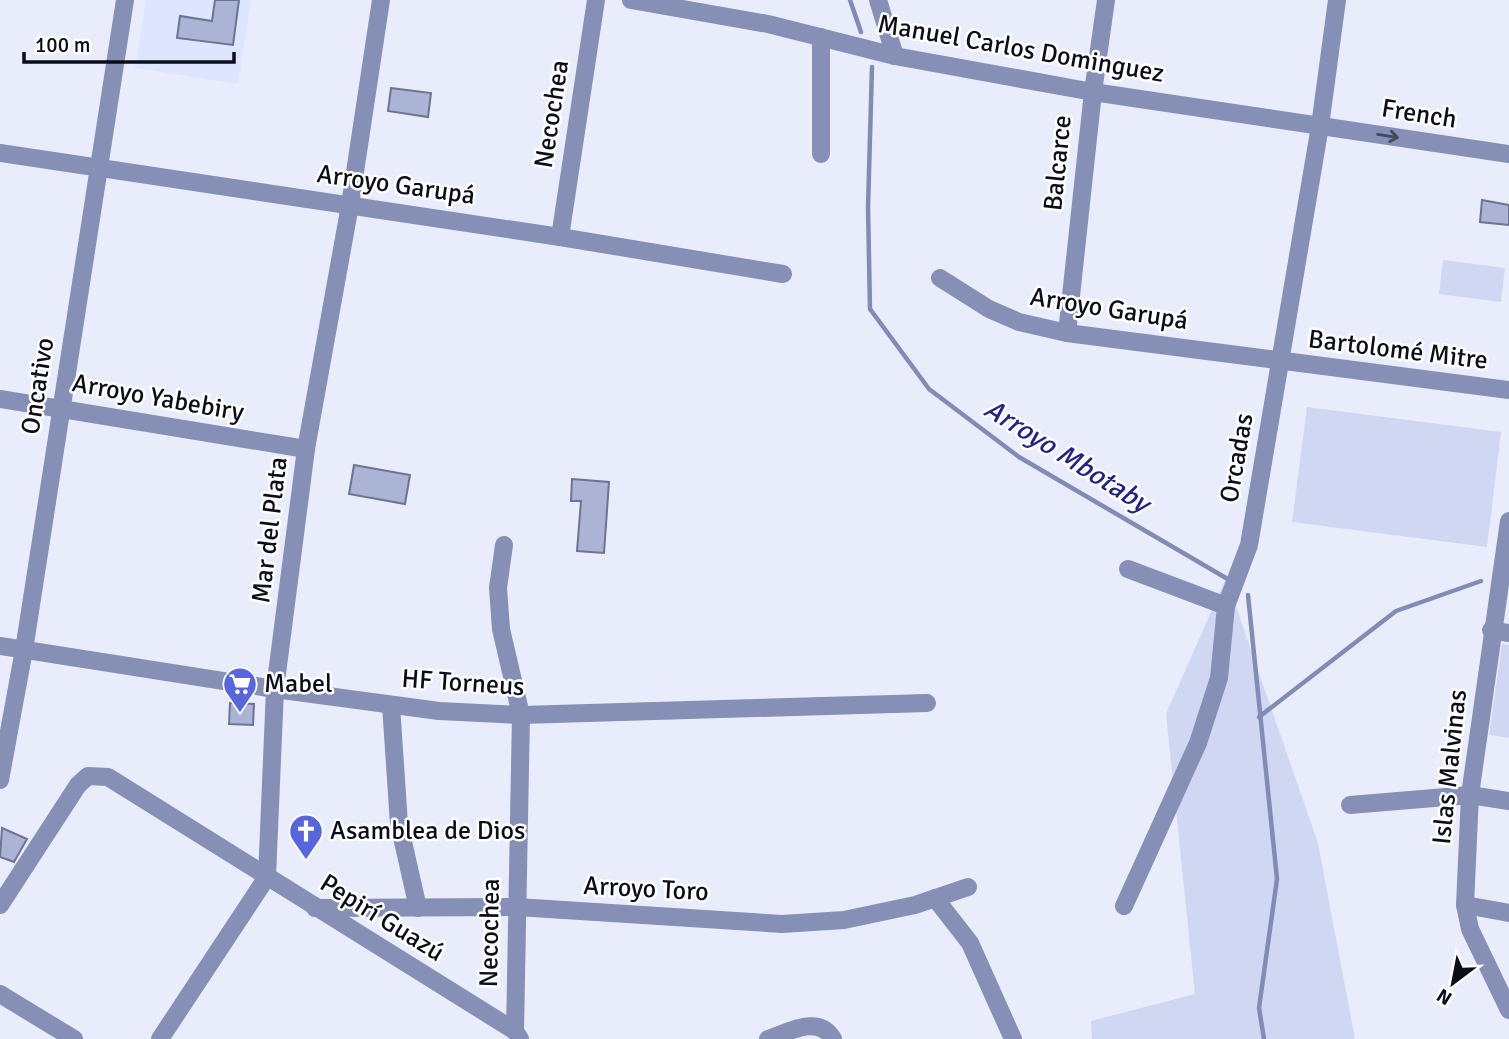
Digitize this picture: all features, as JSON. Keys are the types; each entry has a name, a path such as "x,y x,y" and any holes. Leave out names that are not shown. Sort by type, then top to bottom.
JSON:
{"street":[{"name":"Oncativo","path":"0,780 24,650 125,0"},
{"name":"Mar del Plata","path":"267,877 275,689 306,449 349,205 381,0"},
{"name":"Necochea","path":"560,237 596,0"},
{"name":"Manuel Carlos Dominguez","path":"631,0 768,24 895,56 1093,92 1320,126"},
{"path":"878,0 895,56"},
{"name":"Balcarce","path":"1067,333 1093,92 1106,0"},
{"name":"Orcadas","path":"1124,906 1198,743 1219,678 1226,606 1249,545 1320,126 1337,0"},
{"path":"821,37 821,154"},
{"name":"French","path":"1320,126 1509,154"},
{"name":"Arroyo Garupá","path":"0,153 560,237 783,274"},
{"name":"Arroyo Garupá","path":"940,278 989,309 1019,322 1067,333 1281,361"},
{"name":"Bartolomé Mitre","path":"1281,361 1509,390"},
{"name":"Arroyo Yabebiry","path":"0,399 306,449"},
{"name":"Islas Malvinas","path":"1509,521 1500,631 1470,795 1465,905 1470,929 1509,1010"},
{"name":"Necochea","path":"504,545 498,588 501,629 521,715 517,1035"},
{"path":"1128,569 1226,606"},
{"name":"HF Torneus","path":"0,646 275,689 439,711 521,715 927,703"},
{"path":"391,705 399,824 418,908"},
{"name":"Pepirí Guazú","path":"0,905 78,785 88,776 108,777 517,1035"},
{"path":"1350,805 1470,795 1509,801"},
{"path":"160,1039 267,877"},
{"name":"Arroyo Toro","path":"316,908 517,907 782,923 844,920 935,898 968,887"},
{"path":"935,898 970,943 1013,1039"},
{"path":"1465,905 1509,912"},
{"path":"0,994 74,1039"},
{"path":"768,1039 813,1024 827,1030 833,1039"}],"shaded area":[{"path":"146,0 251,0 238,84 135,68"},
{"path":"1443,260 1505,268 1501,302 1439,294"},
{"path":"1307,407 1501,432 1487,547 1292,522"},
{"path":"1226,578 1318,843 1355,1039 1092,1039 1091,1021 1195,994 1166,714"},
{"path":"1502,644 1509,645 1509,738 1489,735"}],"building":[{"path":"215,0 239,0 233,45 177,38 180,16 212,21"},
{"path":"391,88 431,93 428,117 388,111"},
{"path":"1482,200 1509,205 1509,225 1480,222"},
{"path":"354,465 410,475 405,504 349,494"},
{"path":"572,479 609,482 604,553 577,551 581,501 571,501"},
{"path":"230,703 254,704 253,725 229,724"},
{"path":"2,828 27,839 14,862 0,857"}],"waterway":[{"name":"Arroyo Mbotaby","path":"850,0 861,32"},
{"name":"Arroyo Mbotaby","path":"872,67 868,207 870,309 929,389 1019,457 1226,578"},
{"path":"1259,717 1396,611 1481,581"},
{"name":"Arroyo Mbotaby","path":"1248,595 1277,879 1259,1008 1264,1039"}],"place":[{"name":"Mabel","path":"240,714"},
{"name":"Asamblea de Dios","path":"306,861"}]}
